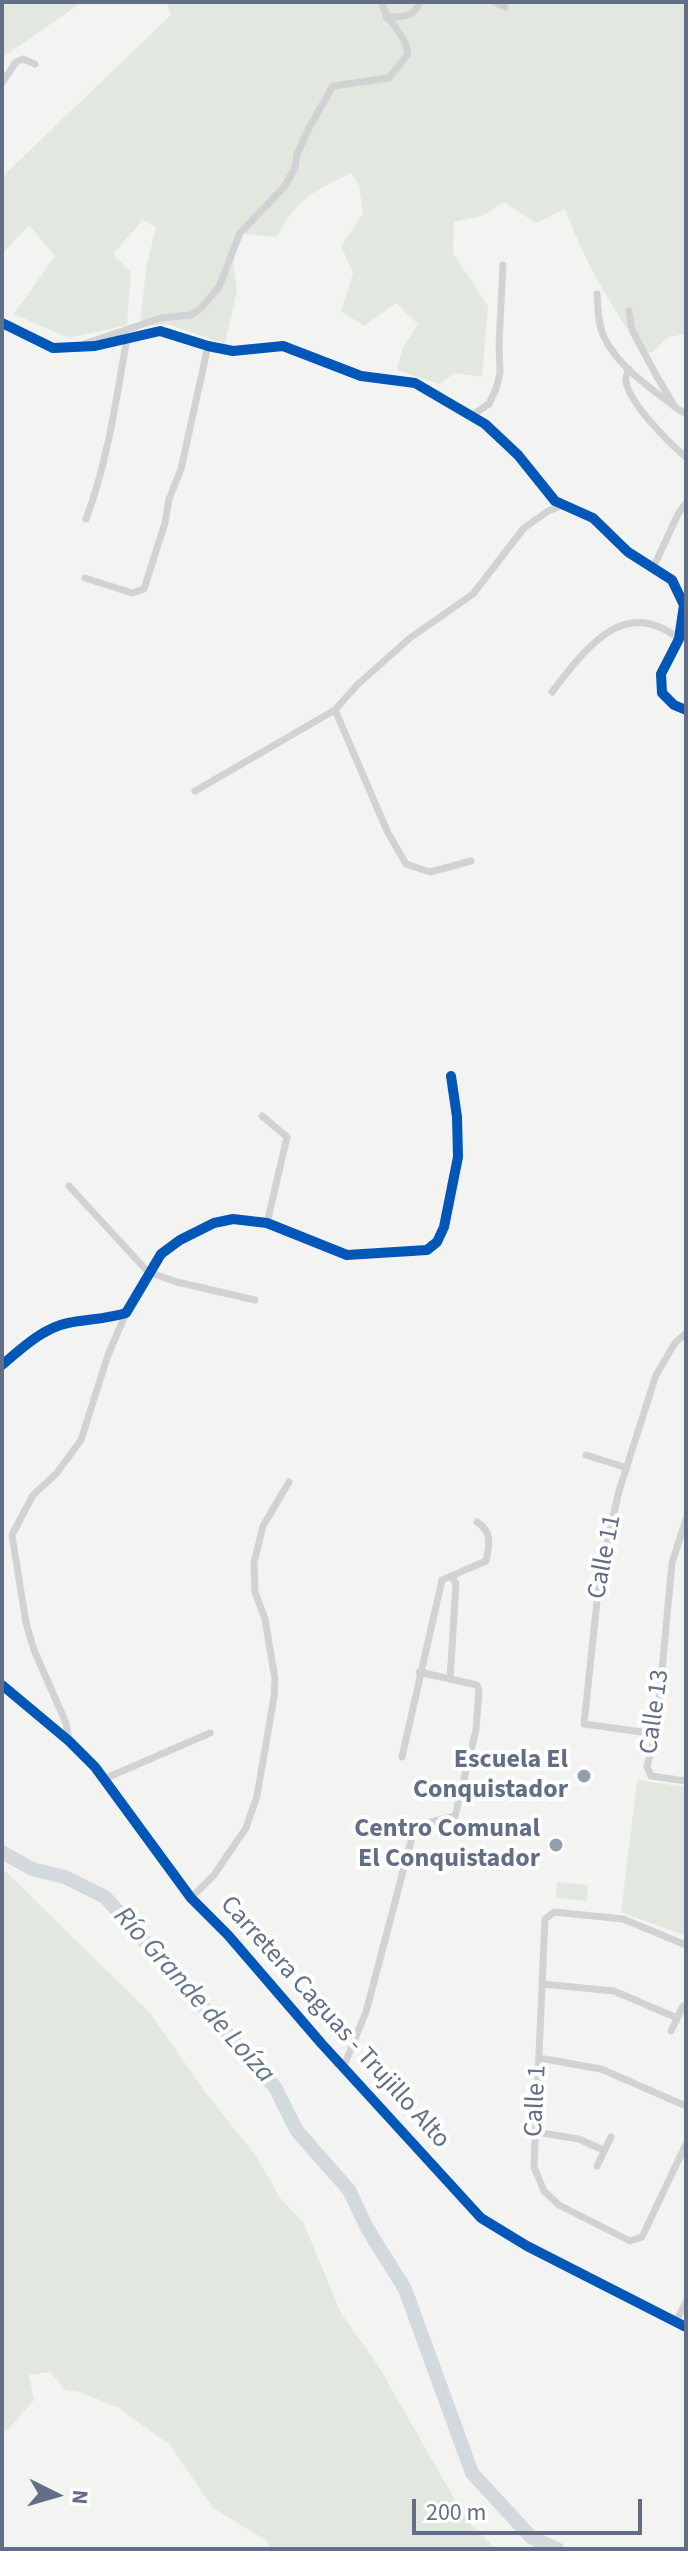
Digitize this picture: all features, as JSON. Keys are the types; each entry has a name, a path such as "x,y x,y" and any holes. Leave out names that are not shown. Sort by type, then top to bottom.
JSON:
{"street":[{"path":"74,347 161,318 191,315 201,308 219,287 240,233 285,186 309,128 333,86 389,78 408,54 402,33 386,17 382,2"},
{"path":"386,17 410,16 420,2"},
{"path":"495,2 505,7"},
{"path":"2,83 16,62 23,59 35,64"},
{"path":"471,416 489,404 500,373 503,265"},
{"path":"597,294 603,335 629,369 686,414"},
{"path":"629,311 632,330 675,407"},
{"path":"2,323 53,348 95,346 160,331 233,351 283,346 361,376 415,383 485,424 518,455 555,501 593,518 628,552 672,580 684,605 679,639 661,674 662,693 674,705 686,710"},
{"path":"86,519 109,445 127,338"},
{"path":"85,578 132,593 144,589 165,523 169,499 181,469 208,346"},
{"path":"629,369 625,377 628,389 662,436 686,457"},
{"path":"653,568 686,503"},
{"path":"195,791 335,710 357,685 410,638 473,594 524,528 563,505"},
{"path":"552,692 589,645 608,632 653,622 679,639"},
{"path":"335,710 388,833 406,864 430,872 471,861"},
{"path":"69,1741 66,1723 30,1637 12,1535 33,1495 56,1474 81,1440 103,1367 148,1272 161,1254 180,1240 214,1223 233,1219 267,1223 347,1255 427,1250 437,1242 444,1227 458,1157 457,1117 451,1076"},
{"path":"262,1116 287,1137 267,1223"},
{"path":"69,1186 148,1272 255,1300"},
{"path":"2,1365 43,1333 65,1323 107,1319 126,1313"},
{"name":"Calle 11","path":"656,1734 584,1724 600,1573 627,1468 656,1375 675,1343 686,1333"},
{"path":"586,1455 627,1468"},
{"path":"191,1898 214,1875 246,1828 257,1796 275,1679 265,1619 255,1592 254,1563 263,1526 289,1482"},
{"name":"Calle 13","path":"686,1519 672,1563 656,1734 647,1766 651,1776 686,1781"},
{"path":"402,1757 442,1580 486,1561 489,1535 484,1526 477,1522"},
{"path":"450,1679 456,1584 452,1576"},
{"path":"344,2066 366,2012 415,1826 455,1816 476,1730 477,1685 419,1672"},
{"name":"Carretera Caguas - Trujillo Alto","path":"2,1685 69,1741 104,1779 191,1898 228,1935 321,2043 481,2218 527,2246 686,2327"},
{"path":"104,1779 210,1733"},
{"name":"Calle 1","path":"686,1945 623,1919 554,1912 545,1919 534,2167 544,2191 559,2205 630,2240 642,2237 686,2144"},
{"path":"542,1984 614,1991 677,2018"},
{"path":"671,2031 683,2006"},
{"path":"539,2058 601,2069 686,2106"},
{"path":"535,2132 579,2139 603,2150"},
{"path":"597,2166 611,2137"},
{"path":"675,2323 686,2302"}],"shaded area":[{"path":"2,2 82,2 2,58"},
{"path":"166,2 686,2 686,334 668,337 653,352 644,353 600,284 565,209 536,223 504,202 482,216 454,222 453,253 488,306 482,377 455,373 439,384 397,370 403,347 418,324 396,303 364,326 341,311 353,273 341,246 363,214 359,185 351,173 308,197 292,213 277,237 244,234 231,248 237,290 225,344 167,324 140,327 146,268 156,227 143,220 113,254 131,272 127,325 69,338 14,314 55,256 29,225 2,254 2,177 171,15"},
{"path":"637,1780 686,1787 686,1936 621,1912"},
{"path":"2,1868 150,2013 206,2093 255,2155 281,2199 303,2222 341,2313 379,2367 467,2521 496,2549 270,2549 267,2541 213,2508 170,2445 119,2408 80,2392 65,2390 50,2372 29,2375 34,2400 6,2432 2,2430"},
{"path":"557,1882 588,1885 587,1901 556,1898"}],"waterway":[{"name":"Río Grande de Loíza","path":"2,1852 32,1869 65,1877 105,1897 275,2087 297,2131 349,2190 367,2228 405,2289 472,2473 532,2538 557,2549"}],"cycle path":[{"path":"2,323 53,348 95,346 160,331 233,351 283,346 361,376 415,383 485,424 518,455 555,501 593,518 628,552 672,580 684,605 679,639 661,674 662,693 674,705 686,710"},
{"path":"2,1365 50,1329 126,1313 161,1254 180,1240 214,1223 233,1219 267,1223 347,1255 427,1250 437,1242 444,1227 458,1157 457,1117 451,1076"},
{"path":"2,1685 95,1767 191,1898 228,1935 321,2043 481,2218 527,2246 686,2327"}],"place":[{"name":"Escuela El Conquistador","path":"584,1776"},
{"name":"Centro Comunal El Conquistador","path":"556,1845"}]}
